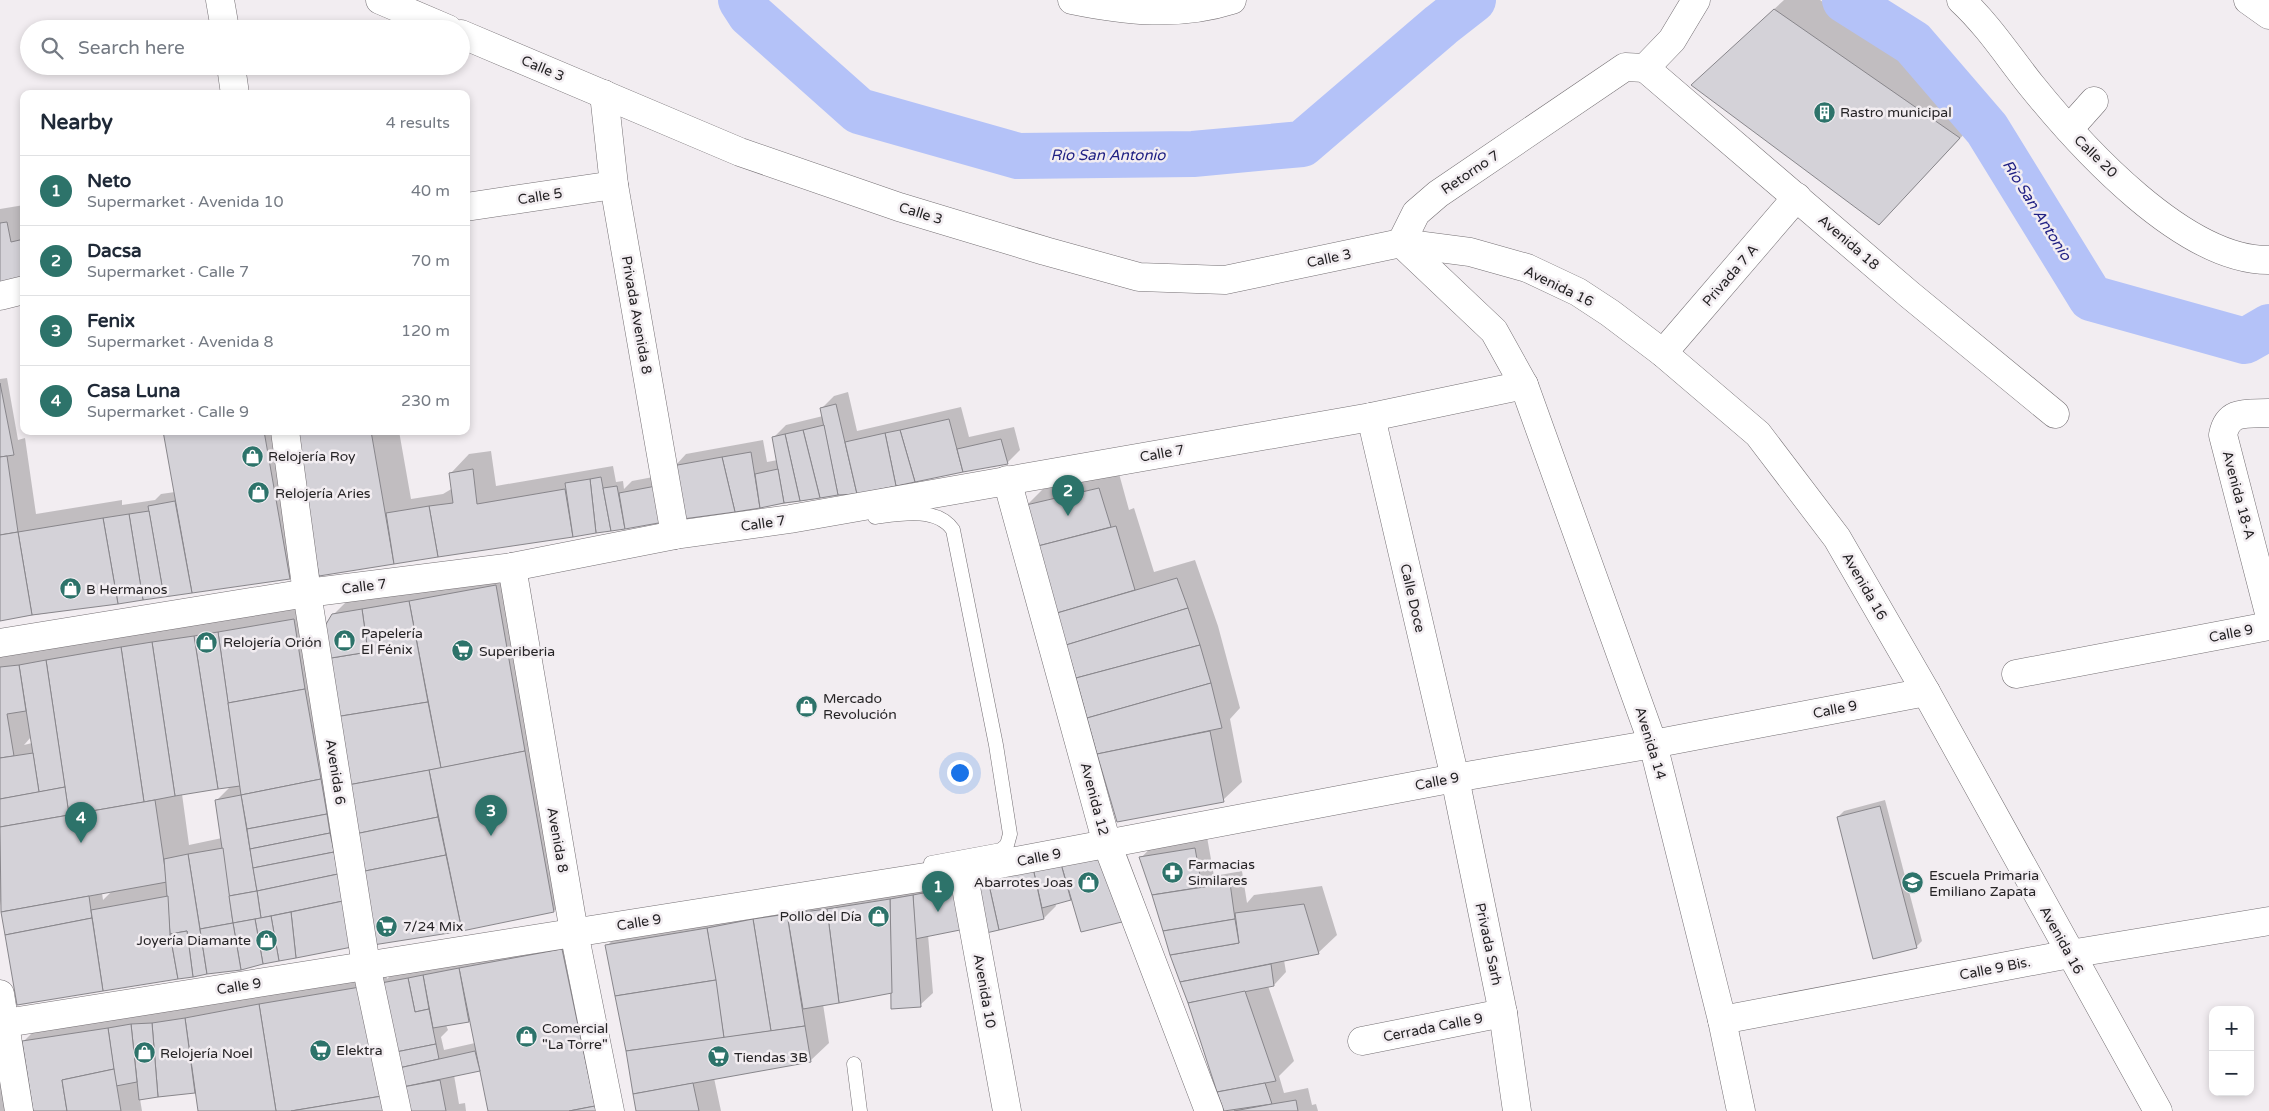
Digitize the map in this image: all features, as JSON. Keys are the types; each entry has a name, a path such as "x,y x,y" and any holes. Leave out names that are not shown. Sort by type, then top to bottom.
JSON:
{"street":[{"path":"220,0 223,20"},
{"path":"380,0 427,20"},
{"path":"1086,2 1152,12 1210,7 1232,0"},
{"path":"1645,68 1672,40 1696,0"},
{"name":"Calle 20","path":"1961,0 1980,18 2000,47 2069,130 2137,194 2177,226 2200,241 2220,250 2253,260 2269,260"},
{"name":"Calle 3","path":"470,38 740,152 900,207 1045,252 1139,277 1225,280 1401,243"},
{"name":"Retorno 7","path":"1401,243 1416,213 1438,194 1625,67 1645,68"},
{"name":"Avenida 18","path":"1645,68 1910,295 2055,414"},
{"path":"232,75 234,90"},
{"name":"Privada Avenida 8","path":"604,94 614,185 675,535"},
{"path":"2069,130 2094,101"},
{"name":"Calle 5","path":"470,207 614,185"},
{"name":"Privada 7 A","path":"1663,353 1797,197"},
{"path":"1401,243 1494,331 1524,386"},
{"name":"Avenida 16","path":"1401,243 1470,252 1526,268 1578,292 1610,313 1663,353 1708,390 1763,442 1837,538 1926,692 2158,1111"},
{"path":"0,296 20,291"},
{"name":"Calle 7","path":"0,643 307,593 512,567 675,535 790,519 1371,417 1524,386"},
{"name":"Avenida 14","path":"1524,386 1653,744 1722,1020 1741,1111"},
{"name":"Avenida 18-A","path":"2269,413 2236,415 2225,424 2223,435 2269,613"},
{"name":"Calle Doce","path":"1371,417 1455,778"},
{"name":"Avenida 6","path":"286,435 307,593 366,965 398,1111"},
{"name":"Avenida 12","path":"1007,480 1108,844 1209,1111"},
{"name":"Avenida 8","path":"512,567 574,932 610,1111"},
{"name":"Calle 9","path":"2016,674 2269,626"},
{"name":"Calle 9","path":"2,1024 963,871 1455,778 1653,744 1926,692"},
{"name":"Privada Sarh","path":"1455,778 1504,1013 1517,1111"},
{"name":"Avenida 10","path":"963,871 1007,1111"},
{"name":"Calle 9 Bis.","path":"1722,1020 2070,954 2269,921"},
{"path":"0,994 2,1024 19,1111"},
{"name":"Cerrada Calle 9","path":"1362,1041 1504,1013"}],"lane":[{"path":"790,519 803,525 915,512 942,519 950,524 953,530 996,745 1010,834 1006,845 1001,850 914,866 906,880"},
{"path":"854,1064 860,1111"}],"building":[{"name":"Rastro municipal","path":"1774,9 1960,138 1879,225 1691,85"},
{"path":"7,222 11,242 20,240 20,280 0,285 0,223"},
{"path":"0,383 14,455 0,457"},
{"path":"836,404 857,494 838,495 820,408"},
{"path":"949,419 963,472 915,482 900,430"},
{"path":"824,425 838,495 820,498 803,430"},
{"path":"803,430 820,498 800,501 785,434"},
{"path":"900,430 915,482 896,486 885,433"},
{"path":"885,433 896,486 857,494 845,442"},
{"path":"785,434 800,501 784,503 772,437"},
{"path":"164,435 265,435 290,579 192,593"},
{"path":"294,435 372,435 394,564 319,576"},
{"path":"1001,439 1008,464 963,472 957,449"},
{"path":"751,452 760,508 735,512 722,457"},
{"path":"7,456 18,532 0,535 0,457"},
{"path":"722,457 735,512 683,519 672,466"},
{"path":"473,469 477,504 565,489 573,537 438,557 429,506 453,503 449,473"},
{"path":"778,469 784,503 760,508 755,474"},
{"path":"601,477 611,531 596,533 590,479"},
{"path":"590,479 596,533 573,537 565,483"},
{"path":"617,486 625,529 611,531 603,488"},
{"path":"656,486 664,522 625,529 619,493"},
{"path":"1099,488 1111,527 1038,546 1026,505"},
{"path":"175,501 192,593 164,597 148,506"},
{"path":"429,506 438,557 394,564 386,513"},
{"path":"149,511 164,597 143,600 129,514"},
{"path":"129,514 143,600 118,604 103,518"},
{"path":"103,518 118,604 32,615 18,532"},
{"path":"1116,526 1135,590 1057,613 1038,546"},
{"path":"18,532 32,615 0,621 0,535"},
{"path":"1177,578 1188,608 1066,645 1057,613"},
{"name":"Superiberia","path":"496,585 525,751 441,768 409,601"},
{"path":"409,601 428,702 335,717 325,659 368,652 362,609"},
{"path":"1188,608 1200,645 1076,678 1066,645"},
{"name":"Papelería El Fénix","path":"362,609 368,652 325,659 322,631 332,614"},
{"path":"294,619 305,689 228,703 218,632"},
{"path":"218,632 240,786 218,789 194,636"},
{"path":"194,636 218,789 175,796 152,642"},
{"path":"152,642 175,796 144,802 121,647"},
{"path":"1200,645 1211,683 1087,718 1076,678"},
{"path":"121,647 144,802 69,815 46,660"},
{"path":"46,660 65,787 39,792 19,665"},
{"path":"19,665 26,711 7,714 14,756 0,758 0,667"},
{"path":"1211,683 1222,728 1097,754 1087,718"},
{"path":"305,689 321,779 241,795 228,703"},
{"path":"428,702 441,768 348,785 335,717"},
{"path":"1210,731 1224,802 1117,822 1097,754"},
{"path":"525,751 554,912 462,931 429,770"},
{"path":"33,753 39,792 0,799 0,758"},
{"path":"429,770 438,817 355,834 348,785"},
{"path":"321,779 327,814 247,829 241,795"},
{"path":"65,787 69,815 0,827 0,799"},
{"path":"241,795 257,891 229,896 215,800"},
{"path":"155,800 167,882 1,912 0,827"},
{"path":"1880,806 1917,948 1873,959 1837,817"},
{"path":"327,814 330,833 250,849 247,829"},
{"path":"438,817 446,855 360,872 355,834"},
{"path":"330,833 334,852 253,868 250,849"},
{"path":"223,848 233,923 200,929 188,854"},
{"name":"Farmacias Similares","path":"1195,848 1202,887 1152,895 1139,857"},
{"path":"334,852 338,874 257,891 253,868"},
{"path":"188,854 207,974 193,977 187,931 170,934 164,859"},
{"path":"446,855 462,931 373,945 360,872"},
{"name":"Abarrotes Joas","path":"1103,859 1126,921 1081,932 1061,864"},
{"path":"1061,864 1071,900 1042,908 1033,868"},
{"path":"1033,868 1044,919 999,930 987,876"},
{"path":"338,874 343,901 261,918 257,891"},
{"path":"987,876 999,930 986,933 975,878"},
{"path":"1230,883 1235,919 1163,931 1152,895"},
{"path":"959,886 965,929 915,939 913,895"},
{"path":"257,891 261,918 233,923 229,896"},
{"path":"913,895 921,1007 891,1009 890,899"},
{"path":"89,896 92,918 5,935 1,912"},
{"path":"168,896 170,934 178,979 103,991 91,910"},
{"path":"890,899 892,993 839,1003 827,909"},
{"path":"343,901 352,947 296,958 291,912"},
{"path":"1304,904 1319,954 1180,982 1170,955 1239,943 1235,913"},
{"path":"827,909 839,1003 803,1009 787,914"},
{"path":"291,912 296,958 279,961 271,916"},
{"path":"787,914 805,1026 771,1031 753,919"},
{"name":"Joyería Diamante","path":"271,916 279,961 263,964 255,919"},
{"path":"92,918 103,991 17,1005 5,935"},
{"path":"255,919 263,964 241,970 233,923"},
{"path":"753,919 771,1031 724,1038 707,928"},
{"path":"1235,919 1239,943 1170,955 1163,931"},
{"path":"233,923 241,970 207,974 200,929"},
{"path":"707,928 716,980 615,996 605,945"},
{"path":"187,931 193,977 178,979 170,934"},
{"name":"Comercial \"La Torre\"","path":"562,949 595,1106 569,1111 488,1111 459,968"},
{"path":"1271,964 1274,986 1188,1003 1180,982"},
{"path":"459,968 469,1022 433,1028 423,975"},
{"path":"423,975 429,1009 415,1012 408,978"},
{"path":"408,978 415,1012 429,1009 436,1044 396,1052 381,983"},
{"path":"716,980 724,1038 626,1051 615,996"},
{"name":"Elektra","path":"360,987 382,1096 291,1111 276,1111 259,1004"},
{"path":"1245,991 1276,1081 1217,1092 1188,1003"},
{"path":"259,1004 276,1111 198,1111 185,1018"},
{"path":"185,1018 195,1093 158,1097 152,1023"},
{"name":"Relojería Noel","path":"152,1023 158,1097 139,1100 131,1024"},
{"path":"131,1024 137,1082 116,1086 108,1028"},
{"name":"Tiendas 3B","path":"805,1026 811,1062 633,1094 626,1051"},
{"path":"108,1028 114,1069 62,1080 67,1111 33,1111 22,1041"},
{"path":"436,1044 439,1059 399,1068 396,1052"},
{"path":"475,1051 480,1071 403,1087 399,1068"},
{"path":"114,1069 121,1111 67,1111 62,1080"},
{"path":"440,1080 446,1111 408,1111 403,1087"},
{"path":"693,1083 699,1111 636,1111 633,1094"},
{"path":"1265,1083 1272,1104 1224,1111 1217,1092"},
{"path":"382,1096 385,1111 291,1111"},
{"path":"1296,1100 1298,1111 1234,1111 1272,1104"},
{"path":"595,1106 596,1111 569,1111"}],"waterway":[{"name":"Río San Antonio","path":"741,0 750,14 859,111 1018,156 1193,154 1302,144 1473,0"},
{"name":"Río San Antonio","path":"1845,0 1913,43 1987,129 2091,298 2245,341 2269,327"}],"place":[{"name":"Rastro municipal","path":"1824,112"},
{"name":"Relojería Roy","path":"252,456"},
{"name":"Relojería Aries","path":"259,493"},
{"name":"Dacsa","path":"1068,516"},
{"name":"B Hermanos","path":"70,589"},
{"name":"Papelería El Fénix","path":"345,641"},
{"name":"Relojería Orión","path":"207,642"},
{"name":"Superiberia","path":"463,651"},
{"name":"Mercado Revolución","path":"807,706"},
{"name":"Fenix","path":"491,836"},
{"name":"Casa Luna","path":"81,843"},
{"name":"Farmacias Similares","path":"1172,872"},
{"name":"Abarrotes Joas","path":"1089,882"},
{"name":"Escuela Primaria Emiliano Zapata","path":"1913,883"},
{"name":"Neto","path":"938,912"},
{"name":"Pollo del Día","path":"878,916"},
{"name":"7/24 Mix","path":"387,926"},
{"name":"Joyería Diamante","path":"267,940"},
{"name":"Comercial \"La Torre\"","path":"526,1036"},
{"name":"Elektra","path":"320,1050"},
{"name":"Relojería Noel","path":"144,1053"},
{"name":"Tiendas 3B","path":"718,1057"}]}
